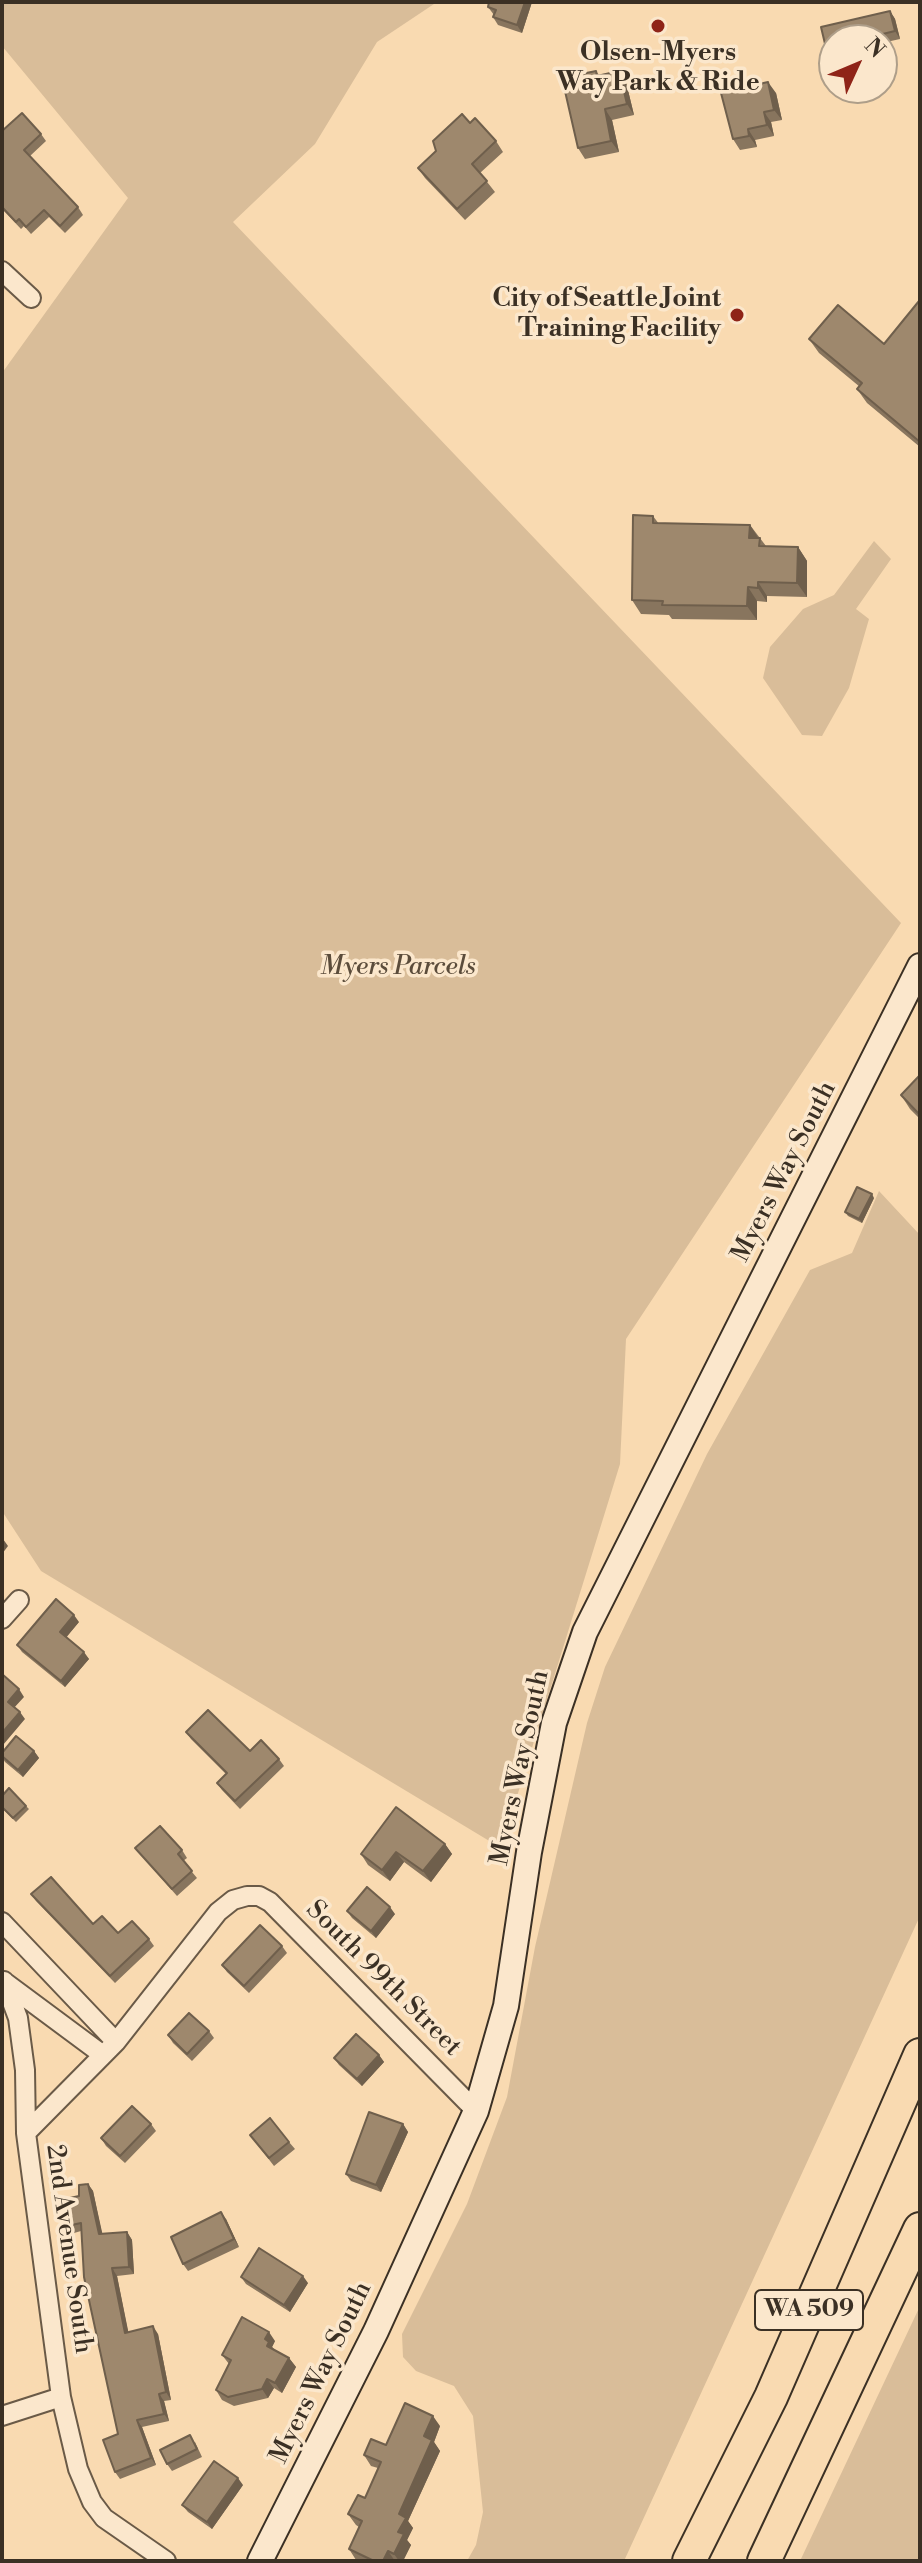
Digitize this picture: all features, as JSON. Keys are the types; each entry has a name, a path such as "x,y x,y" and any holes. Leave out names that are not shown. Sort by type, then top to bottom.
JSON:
{"highway":[{"name":"WA 509","path":"689,2561 771,2397 920,2055"},
{"name":"WA 509","path":"764,2561 920,2229"}],"main road":[{"name":"Myers Way South","path":"260,2561 376,2331 476,2111 506,2006 554,1723 585,1632 920,966"}],"street":[{"path":"2,271 31,298"},
{"path":"2,1619 19,1600"},
{"name":"South 99th Street","path":"247,1896 259,1896 270,1902 476,2111"},
{"name":"2nd Avenue South","path":"166,2561 119,2530 92,2502 78,2469 61,2397 26,2133 110,2048 218,1912 233,1900 247,1896"},
{"path":"2,1922 110,2048"},
{"path":"3,1979 110,2048"},
{"path":"3,1979 18,2018 25,2070 26,2133"},
{"path":"2,2416 61,2397"}],"green space":[{"name":"Myers Parcels","path":"2,2 437,2 377,42 315,144 233,222 901,923 626,1339 620,1464 501,1848 41,1571 2,1511 2,373 128,198 2,46"},
{"path":"874,541 891,559 856,609 869,619 849,688 822,736 802,735 763,678 770,647 803,609 834,595"},
{"path":"879,1191 920,1235 920,1916 624,2561 467,2561 476,2545 483,2512 473,2416 454,2386 416,2371 403,2357 402,2334 467,2204 507,2097 535,1947 587,1723 605,1667 707,1454 810,1270 852,1253"},
{"path":"920,2306 920,2561 800,2561"}],"building":[{"path":"489,2 525,2 517,25 493,17 496,10 488,7"},
{"path":"890,11 893,24 834,24"},
{"path":"596,71 597,76 619,71 627,104 605,109 611,141 578,148 562,78"},
{"path":"740,82 741,88 768,82 774,110 764,112 767,125 748,129 749,136 733,139 721,93 724,92 723,85"},
{"path":"22,113 41,134 24,150 78,207 60,226 44,210 26,227 19,219 16,222 2,207 2,131"},
{"path":"462,114 470,123 475,118 496,141 472,164 487,181 457,209 418,168 436,151 433,141"},
{"path":"919,301 920,442 857,389 862,383 809,339 838,305 884,344"},
{"path":"633,515 653,516 653,523 750,525 749,538 760,538 759,546 798,547 797,583 758,582 758,588 748,587 747,606 662,605 663,601 632,600"},
{"path":"920,1075 920,1115 901,1095"},
{"path":"857,1187 872,1194 859,1219 845,1212"},
{"path":"56,1599 74,1615 60,1632 84,1652 61,1681 17,1645"},
{"path":"2,1674 19,1689 8,1702 20,1712 2,1733"},
{"path":"208,1710 250,1751 261,1740 279,1759 235,1801 217,1783 227,1773 186,1732"},
{"path":"16,1736 34,1751 18,1770 2,1756"},
{"path":"9,1788 26,1806 13,1818 2,1807 2,1796"},
{"path":"396,1807 445,1844 423,1871 396,1852 382,1870 361,1854"},
{"path":"160,1826 182,1850 178,1854 192,1871 172,1889 135,1848"},
{"path":"51,1877 93,1924 102,1916 118,1933 132,1921 149,1939 110,1976 31,1894"},
{"path":"367,1887 390,1907 371,1931 347,1911"},
{"path":"260,1925 282,1946 244,1986 222,1965"},
{"path":"189,2013 209,2031 187,2054 168,2035"},
{"path":"356,2034 379,2055 357,2079 334,2058"},
{"path":"132,2106 151,2124 120,2156 101,2138"},
{"path":"369,2112 403,2124 376,2185 346,2174"},
{"path":"270,2118 289,2142 269,2158 250,2135"},
{"path":"88,2184 99,2234 127,2232 129,2267 112,2268 125,2333 153,2326 166,2392 159,2394 164,2414 137,2420 151,2458 115,2472 103,2440 118,2434 84,2277 81,2223 62,2227 56,2201 79,2196 79,2185"},
{"path":"221,2212 234,2239 183,2264 171,2237"},
{"path":"259,2248 303,2276 284,2305 241,2277"},
{"path":"242,2317 269,2332 265,2339 269,2342 267,2346 289,2358 275,2383 267,2379 262,2389 228,2397 216,2390 231,2360 222,2355"},
{"path":"405,2403 433,2416 424,2436 432,2440 399,2514 406,2518 398,2532 404,2534 394,2554 388,2551 383,2561 374,2561 349,2549 362,2521 348,2514 358,2495 365,2498 381,2462 364,2455 371,2439 386,2445"},
{"path":"190,2435 197,2449 167,2464 160,2450"},
{"path":"214,2461 238,2478 207,2522 182,2505"}],"place":[{"name":"Olsen-Myers Way Park & Ride","path":"658,26"},
{"name":"City of Seattle Joint Training Facility","path":"737,315"}]}
